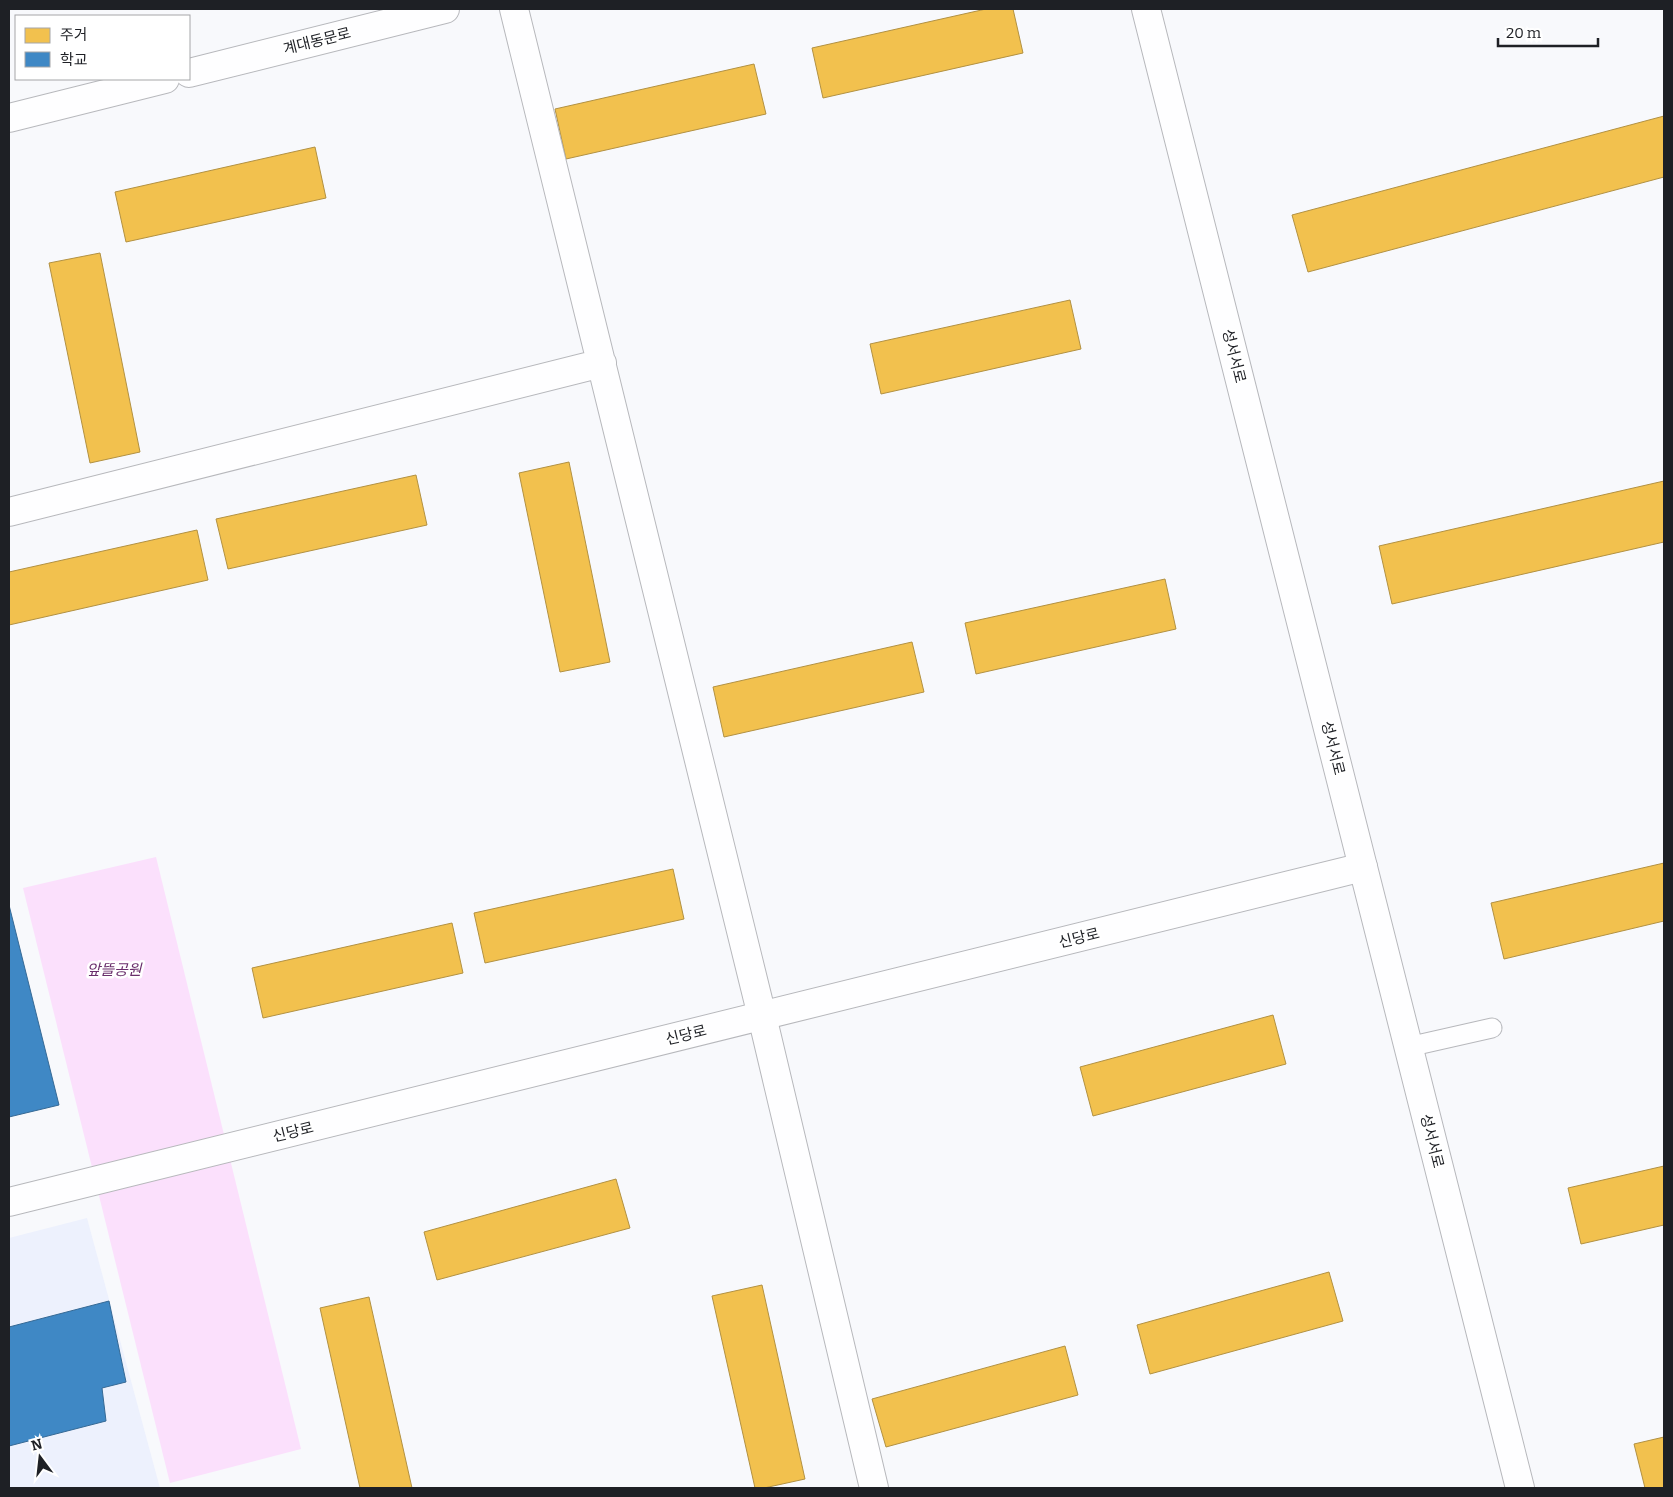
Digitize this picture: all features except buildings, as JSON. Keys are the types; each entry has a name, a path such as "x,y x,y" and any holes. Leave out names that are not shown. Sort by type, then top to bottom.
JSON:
{"street":[{"name":"계대동문로","path":"190,73 445,9"},
{"path":"514,9 762,1016 874,1488"},
{"name":"성서서로","path":"1146,9 1520,1488"},
{"path":"9,118 161,80"},
{"path":"9,512 602,363"},
{"name":"신당로","path":"9,1202 1363,868"}],"lane":[{"path":"1408,1047 1492,1028"}],"shaded area":[{"path":"87,1218 160,1488 9,1488 9,1238"}],"green space":[{"name":"앞뜰공원","path":"156,857 301,1449 170,1483 23,888"}]}
